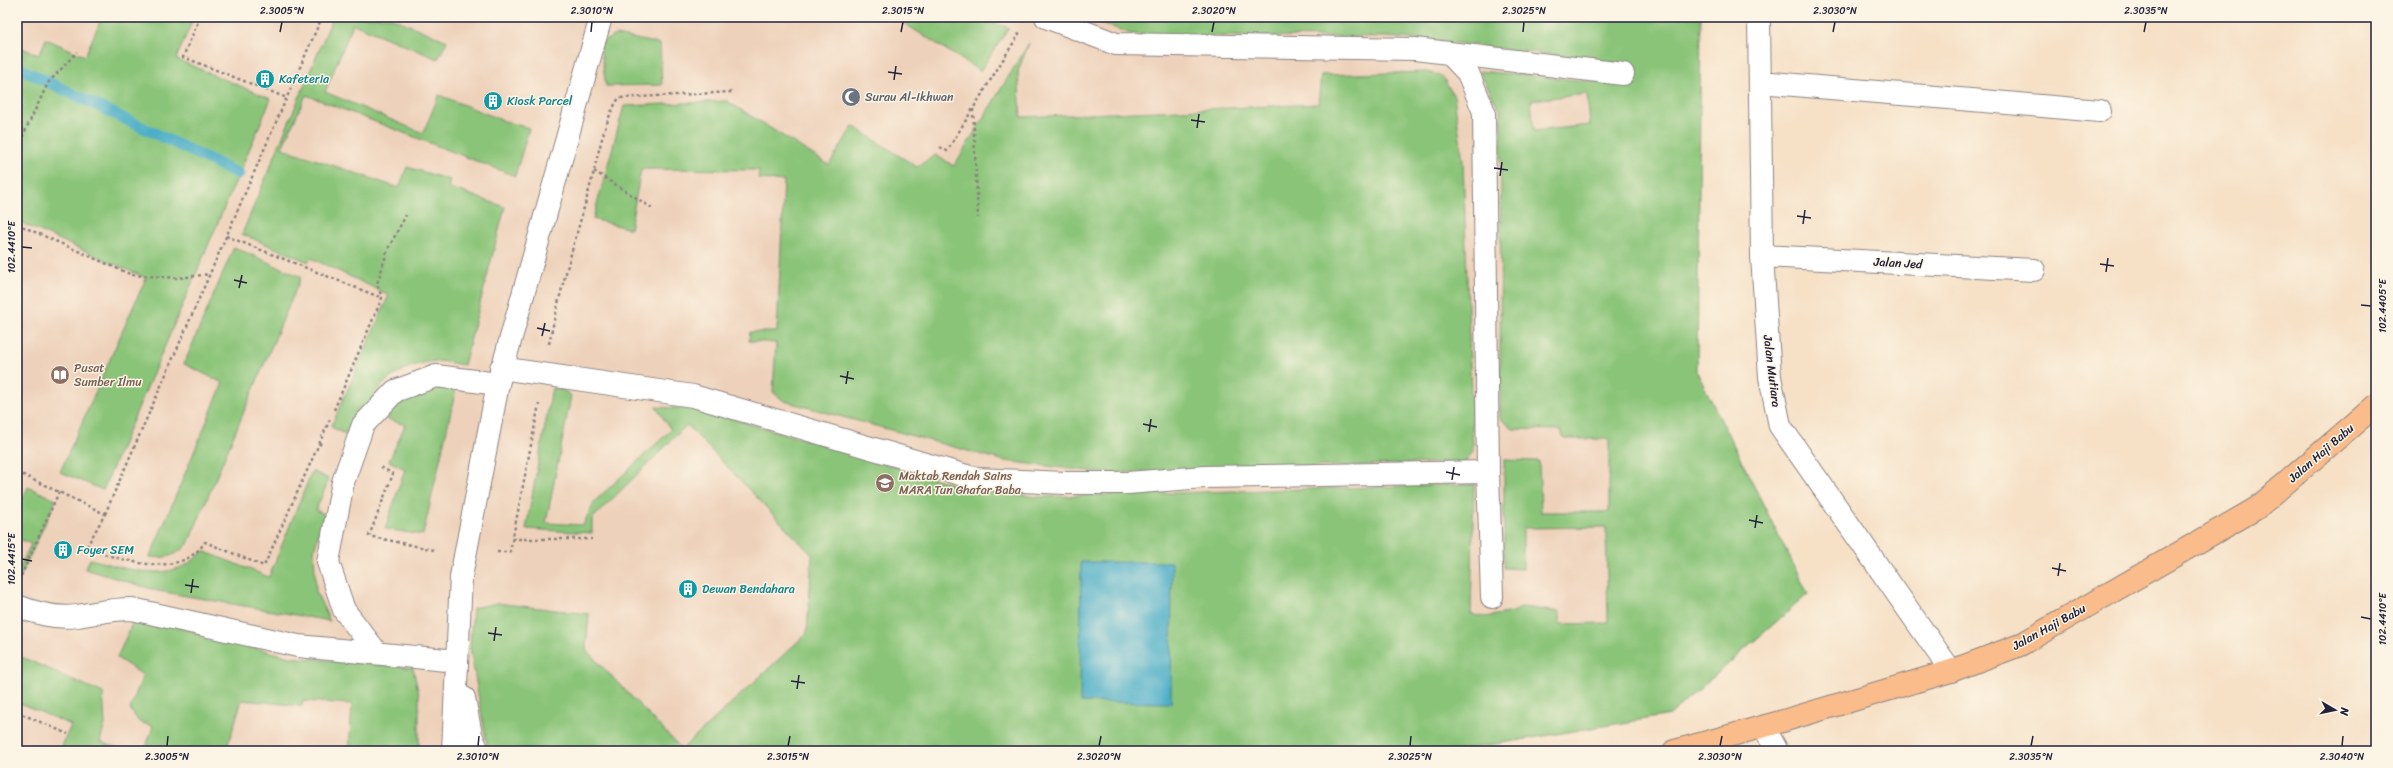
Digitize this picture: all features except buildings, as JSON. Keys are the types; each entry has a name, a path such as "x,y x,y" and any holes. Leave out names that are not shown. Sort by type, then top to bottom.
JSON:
{"main road":[{"name":"Jalan Haji Babu","path":"1674,751 1764,727 1951,671 2020,645 2257,508 2376,405"}],"street":[{"path":"453,751 461,577 500,376 601,17"},
{"path":"1046,17 1116,44 1415,49 1623,74"},
{"name":"Jalan Mutiara","path":"1759,17 1762,256 1770,377 1780,426 1951,671"},
{"path":"1449,53 1468,73 1484,112 1488,472 1492,597"},
{"path":"1760,82 2100,111"},
{"name":"Jalan Jed","path":"1762,256 2034,270"},
{"path":"377,653 344,610 328,562 343,482 363,425 395,391 436,376 500,376 693,396 977,480 1065,483 1128,483 1204,477 1488,472"},
{"path":"17,606 39,614 76,617 110,609 132,609 298,646 457,661"},
{"path":"457,661 471,735 478,751"},
{"path":"1764,727 1777,751"}],"path":[{"path":"200,17 183,57 287,98"},
{"path":"322,17 106,514 86,548 122,560 150,565 177,562 200,551 205,542 264,566 382,298 377,284 388,249 406,215"},
{"path":"940,147 946,151 1018,40 1022,28"},
{"path":"17,148 48,83 77,52"},
{"path":"600,149 614,105 619,98 732,92"},
{"path":"973,109 978,218"},
{"path":"594,171 652,208"},
{"path":"17,224 132,275 179,278 210,274"},
{"path":"226,236 382,298"},
{"path":"319,444 354,451"},
{"path":"17,472 106,514"},
{"path":"20,577 59,492"},
{"path":"512,539 592,539"},
{"path":"17,712 68,734"}],"shaded area":[{"name":"Maktab Rendah Sains MARA Tun Ghafar Baba","path":"17,17 1701,17 1697,372 1808,594 1670,715 1443,751 17,751"}],"green space":[{"path":"102,17 194,17 176,59 271,99 103,490 60,472 146,278 17,221 17,46 39,55 46,39 85,56"},
{"path":"333,17 390,17 447,41 438,59 353,24 325,92 423,133 439,95 507,122 529,128 515,176 306,95 282,148 399,188 407,167 450,180 448,187 505,207 464,365 436,361 413,366 403,370 385,383 371,400 366,410 358,407 347,435 331,427 389,295 311,258 308,262 242,234"},
{"path":"894,17 976,17 1009,28 980,71"},
{"path":"1085,17 1701,17 1697,372 1808,594 1670,715 1454,751 488,751 470,647 473,608 497,603 589,614 586,650 682,749 807,633 812,555 687,425 592,519 592,533 526,529 552,388 564,390 571,396 546,523 583,525 594,502 671,430 656,407 696,409 800,438 955,485 1036,497 1474,484 1471,614 1485,617 1513,612 1523,607 1560,612 1560,624 1608,623 1606,527 1523,528 1523,569 1504,568 1504,460 1539,461 1541,512 1609,512 1609,439 1564,439 1561,430 1513,429 1500,418 1501,112 1479,71 1630,85 1630,64 1456,43 1387,37 1194,36 1131,34","holes":["1587,94 1590,125 1534,131 1531,100"]},
{"path":"616,35 660,44 662,85 606,86 600,43"},
{"path":"1029,43 1018,71 1021,117 1318,104 1321,75 1427,72 1442,76 1454,96 1463,161 1473,451 1466,462 1105,473 1005,461 784,401 773,392 776,343 749,341 750,332 777,332 784,181 758,179 759,170 641,169 630,229 593,219 624,106 727,101 829,165 853,126 917,167 935,155 954,166"},
{"path":"234,247 301,277 188,544 170,556 161,558 150,557 223,383 184,364"},
{"path":"443,387 456,389 423,535 385,529 405,469 389,461 405,425 387,419 398,406 412,397"},
{"path":"312,471 329,479 316,510 324,514 314,551 316,592 330,621 158,591 85,569 90,559 134,570 164,572 191,562 203,551 269,577"},
{"path":"28,487 56,500 17,584 17,574 31,544 17,538 17,511"},
{"path":"150,620 290,657 413,668 419,695 419,751 349,751 352,704 303,701 302,706 242,700 226,751 145,751 153,726 139,722 130,709 143,675 117,658 133,621"},
{"path":"17,655 103,693 105,724 100,742 127,751 60,751 71,725 17,702"}],"water":[{"path":"1081,562 1172,562 1171,703 1080,702"}],"waterway":[{"path":"17,67 239,174"}],"place":[{"name":"Kafeteria","path":"265,79"},
{"name":"Surau Al-Ikhwan","path":"851,97"},
{"name":"Kiosk Parcel","path":"493,101"},
{"name":"Pusat Sumber Ilmu","path":"60,375"},
{"name":"Maktab Rendah Sains MARA Tun Ghafar Baba","path":"885,483"},
{"name":"Foyer SEM","path":"63,550"},
{"name":"Dewan Bendahara","path":"688,589"}]}
